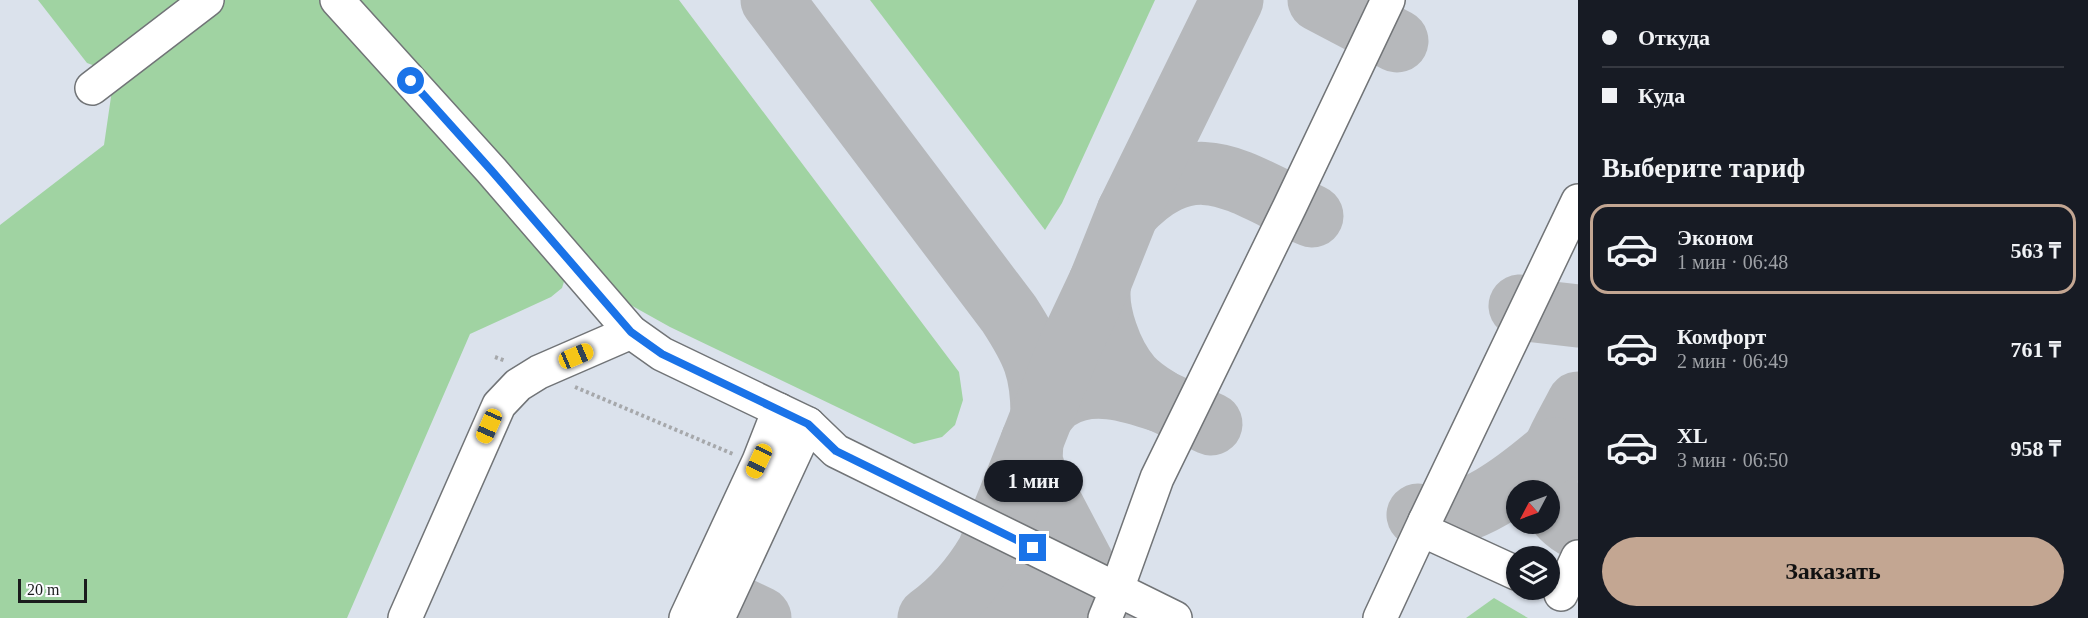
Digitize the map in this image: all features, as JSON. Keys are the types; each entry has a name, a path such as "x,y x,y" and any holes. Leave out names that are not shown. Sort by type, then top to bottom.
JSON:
{"lane":[{"path":"92,88 207,0"},
{"path":"336,0 491,170 631,332 662,354 808,424 836,451 1111,604 1175,618"},
{"path":"1111,604 1157,478 1290,207 1388,0"},
{"path":"1380,618 1578,201"},
{"path":"405,618 499,405 518,385 539,372 631,332"},
{"path":"686,618 759,461 779,410"},
{"path":"717,618 808,424"},
{"path":"1425,521 1433,535 1506,568"},
{"path":"1563,595 1578,557"}],"path":[{"path":"495,357 539,372 746,460 759,461"}],"shaded area":[{"path":"0,0 1578,0 1578,618 0,618"}],"green space":[{"path":"38,0 189,0 98,67 87,63"},
{"path":"224,0 320,0 350,29 567,272 562,288 551,297 470,334 347,618 0,618 0,225 104,145 112,90"},
{"path":"353,0 679,0 959,372 963,400 955,425 942,437 914,444 670,327 627,303 576,249 398,42"},
{"path":"870,0 1155,0 1062,203 1045,230"},
{"path":"1494,598 1528,618 1466,618"}],"taxiway":[{"path":"772,0 1009,314 1030,350 1038,373 1042,415"},
{"path":"929,618 962,588 988,552 1069,348 1100,282 1128,212 1232,0"},
{"path":"1319,0 1397,41"},
{"path":"1128,212 1153,190 1175,178 1197,173 1219,175 1241,182 1312,216"},
{"path":"1042,415 1057,399 1084,388 1123,390 1161,401 1134,382 1117,358 1102,319 1100,282"},
{"path":"1520,306 1535,311 1578,316"},
{"path":"1124,382 1211,424"},
{"path":"1546,480 1551,457 1578,403"},
{"path":"1032,441 1031,460 1035,473 1110,618"},
{"path":"1418,515 1436,516 1455,513 1474,506 1510,486 1556,449"},
{"path":"1560,515 1578,528"},
{"path":"934,616 975,598 1022,591 1068,596 1089,605 1107,618"},
{"path":"720,599 760,618"}],"route":[{"path":"411,81 631,332 662,354 808,424 836,451 1033,548"}]}
